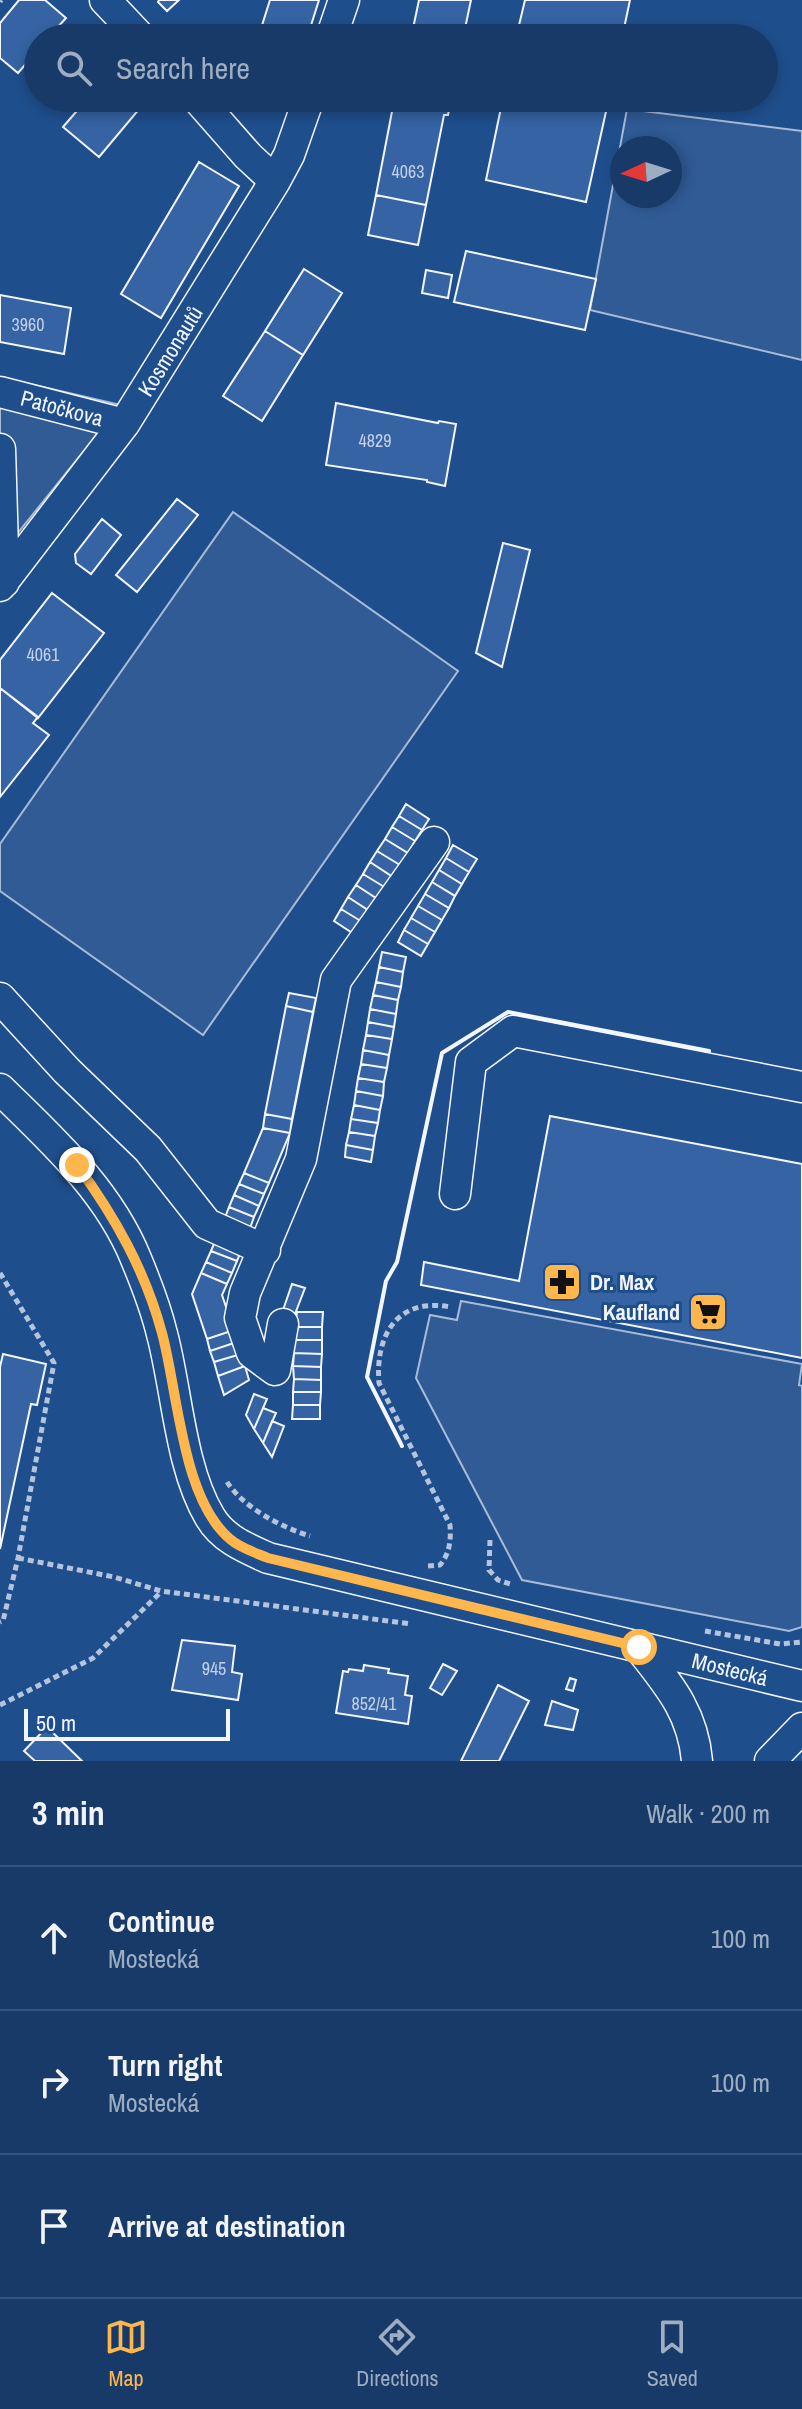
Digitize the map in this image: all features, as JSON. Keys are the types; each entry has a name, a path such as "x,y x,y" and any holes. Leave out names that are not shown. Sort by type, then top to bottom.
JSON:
{"street":[{"path":"105,0 128,24"},
{"path":"336,24 344,0"},
{"path":"209,112 275,181"},
{"name":"Kosmonautů","path":"2,584 124,424 275,181 289,155 304,112"},
{"name":"Patočkova","path":"0,392 124,424"},
{"path":"0,449 2,584"},
{"path":"283,1324 275,1370 252,1353 240,1318 245,1293 301,1159 336,980 434,842"},
{"path":"0,998 67,1071 148,1149 207,1224 265,1250"},
{"path":"455,1194 471,1062 513,1031 802,1087"},
{"name":"Mostecká","path":"1,1092 77,1165 108,1207 136,1257 162,1333 196,1482 210,1518 231,1541 268,1558 802,1686"},
{"path":"639,1647 679,1698 696,1738 697,1761"},
{"path":"770,1761 802,1728"}],"path":[{"path":"0,1273 54,1363 18,1558 3,1621 0,1622"},
{"path":"490,1540 489,1570 498,1580 526,1588"},
{"path":"18,1558 114,1577 161,1591 421,1626"},
{"path":"0,1705 93,1658 161,1591"},
{"path":"694,1628 780,1644 802,1642"}],"shaded area":[{"path":"626,112 651,112 802,131 802,360 590,310 610,201 610,208 682,208 682,136 622,136"},
{"path":"0,377 121,405 0,555"},
{"path":"233,512 458,671 203,1035 0,891 0,844"},
{"path":"461,1301 802,1364 799,1385 802,1386 802,1627 789,1631 522,1580 416,1378 430,1315 457,1320"}],"building":[{"path":"19,0 45,0 66,18 61,24 24,24 24,66 18,73 0,58 0,23"},
{"path":"159,0 179,0 167,11"},
{"path":"270,0 319,0 311,24 262,24"},
{"path":"419,0 471,0 466,24 414,24"},
{"path":"525,0 630,0 625,24 519,24"},
{"path":"76,112 137,112 99,157 63,127"},
{"path":"392,112 449,112 444,115 426,205 376,195"},
{"path":"500,112 606,112 586,202 486,180"},
{"path":"199,162 239,186 161,318 121,294"},
{"path":"376,195 426,205 418,245 368,235"},
{"path":"466,251 596,279 585,330 454,302"},
{"path":"304,269 342,293 303,355 265,331"},
{"path":"426,270 452,275 448,298 422,293"},
{"path":"0,295 71,308 64,354 0,342"},
{"path":"265,331 303,355 262,421 223,396"},
{"path":"336,403 456,424 445,486 427,480 326,465"},
{"path":"177,499 198,515 137,592 116,575"},
{"path":"102,519 121,535 91,574 76,563 75,554"},
{"path":"503,543 530,550 502,667 476,653"},
{"path":"52,593 104,633 38,718 0,688 0,660"},
{"path":"0,688 38,717 33,723 49,735 0,797"},
{"path":"406,804 429,819 422,830 399,816"},
{"path":"399,816 422,830 415,841 392,827"},
{"path":"392,827 415,841 408,853 385,839"},
{"path":"385,839 408,853 400,865 377,851"},
{"path":"453,845 477,859 469,872 446,858"},
{"path":"377,851 400,865 393,877 370,862"},
{"path":"446,858 469,872 462,884 439,870"},
{"path":"370,862 393,877 386,888 363,874"},
{"path":"439,870 462,884 455,896 432,882"},
{"path":"363,874 386,888 379,900 356,885"},
{"path":"432,882 455,896 449,908 425,894"},
{"path":"356,885 379,900 371,912 348,897"},
{"path":"425,894 449,908 442,920 418,906"},
{"path":"348,897 371,912 364,923 341,909"},
{"path":"418,906 442,920 435,932 411,918"},
{"path":"341,909 364,923 357,936 334,921"},
{"path":"411,918 435,932 428,944 404,930"},
{"path":"404,930 428,944 421,956 398,942"},
{"path":"382,952 406,957 403,972 379,967"},
{"path":"379,967 403,972 401,987 376,982"},
{"path":"376,982 401,987 398,1000 373,995"},
{"path":"289,993 316,998 313,1012 286,1006"},
{"path":"373,995 398,1000 396,1014 370,1009"},
{"path":"286,1006 313,1012 292,1119 265,1114"},
{"path":"370,1009 396,1014 394,1027 368,1022"},
{"path":"368,1022 394,1027 392,1039 366,1035"},
{"path":"366,1035 392,1039 389,1055 363,1050"},
{"path":"363,1050 389,1055 387,1068 361,1064"},
{"path":"361,1064 387,1068 384,1082 358,1078"},
{"path":"358,1078 384,1082 383,1096 356,1091"},
{"path":"356,1091 383,1096 380,1110 354,1105"},
{"path":"354,1105 380,1110 378,1123 351,1119"},
{"path":"265,1114 292,1119 290,1133 263,1128"},
{"path":"550,1116 802,1164 802,1358 421,1285 424,1262 519,1281"},
{"path":"351,1119 378,1123 375,1136 349,1132"},
{"path":"263,1128 290,1133 269,1183 244,1173"},
{"path":"349,1132 375,1136 373,1150 346,1145"},
{"path":"346,1145 373,1150 371,1162 345,1157"},
{"path":"244,1173 269,1183 264,1194 239,1184"},
{"path":"239,1184 264,1194 259,1206 234,1195"},
{"path":"234,1195 259,1206 254,1217 229,1207"},
{"path":"229,1207 254,1217 249,1231 224,1220"},
{"path":"216,1239 242,1249 237,1261 211,1251"},
{"path":"211,1251 237,1261 232,1273 206,1262"},
{"path":"206,1262 232,1273 227,1284 201,1273"},
{"path":"201,1273 227,1284 222,1295 234,1330 207,1339 192,1294"},
{"path":"292,1284 305,1288 295,1314 283,1310"},
{"path":"297,1312 323,1312 322,1327 295,1327"},
{"path":"295,1327 322,1327 322,1340 294,1340"},
{"path":"234,1330 237,1342 210,1351 207,1339"},
{"path":"294,1340 322,1340 322,1354 294,1353"},
{"path":"237,1342 241,1354 214,1362 210,1351"},
{"path":"294,1353 322,1354 321,1367 293,1366"},
{"path":"3,1354 46,1364 37,1405 31,1404 0,1549 0,1367"},
{"path":"241,1354 245,1366 218,1376 214,1362"},
{"path":"245,1366 249,1380 224,1395 218,1376"},
{"path":"293,1366 321,1367 321,1380 294,1379"},
{"path":"294,1379 321,1380 321,1392 293,1392"},
{"path":"293,1392 321,1392 320,1405 293,1405"},
{"path":"254,1394 267,1399 254,1429 246,1415"},
{"path":"293,1405 320,1405 320,1419 292,1419"},
{"path":"263,1408 276,1413 263,1443 254,1429"},
{"path":"272,1421 284,1426 272,1457 263,1443"},
{"path":"182,1640 235,1646 232,1672 242,1674 238,1700 172,1690"},
{"path":"443,1664 457,1671 442,1695 430,1688"},
{"path":"364,1665 408,1676 405,1695 412,1696 408,1724 336,1713 343,1671 363,1671"},
{"path":"570,1678 576,1680 573,1691 566,1689"},
{"path":"498,1685 529,1701 499,1761 461,1761"},
{"path":"552,1701 578,1710 573,1730 545,1725"},
{"path":"47,1727 82,1761 35,1761 24,1751"}],"wall":[{"path":"402,1446 367,1377 386,1281 397,1262 442,1053 508,1012 709,1051"}],"place":[{"name":"Dr. Max","path":"562,1282"},
{"name":"Kaufland","path":"708,1312"}],"route":[{"path":"77,1165 108,1207 136,1257 162,1333 196,1482 210,1518 231,1541 268,1558 639,1647"}]}
